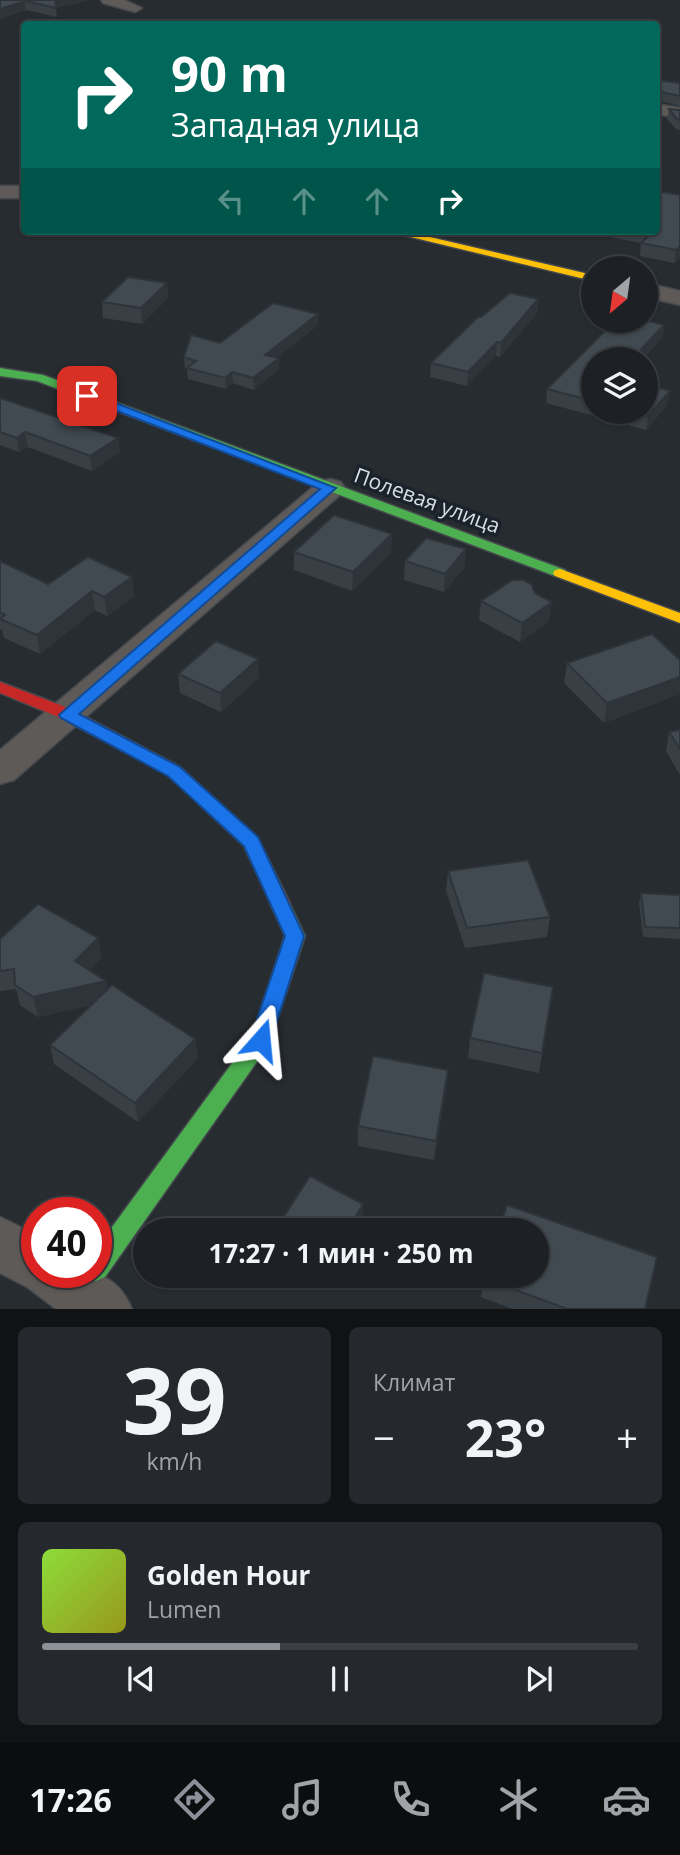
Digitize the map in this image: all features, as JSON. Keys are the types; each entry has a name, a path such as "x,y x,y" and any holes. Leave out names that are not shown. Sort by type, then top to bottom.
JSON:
{"street":[{"path":"108,0 135,8"},
{"path":"660,110 680,113"},
{"path":"0,192 21,191"},
{"path":"408,235 581,275"},
{"path":"658,293 680,298"},
{"name":"Полевая улица","path":"0,372 39,377 680,618"},
{"path":"0,771 330,488"},
{"path":"0,687 67,715 174,771 251,842 295,936 261,1040 112,1235"},
{"path":"0,1243 21,1254"}],"building":[{"path":"0,0 55,0 56,8 25,1 0,9"},
{"path":"660,80 680,83 680,96 660,92"},
{"path":"669,109 680,110 680,120 677,119"},
{"path":"660,192 680,195 680,246 676,250 641,243 650,235 660,235"},
{"path":"128,277 167,283 141,308 102,302"},
{"path":"510,293 538,299 501,343 497,342 468,372 431,363 478,317"},
{"path":"273,303 318,314 265,355 279,358 253,378 232,372 225,378 187,368 196,361 184,357 191,335 220,343"},
{"path":"603,333 656,333 643,347 589,347"},
{"path":"581,355 581,398 547,389"},
{"path":"658,388 670,391 658,405"},
{"path":"0,398 118,438 90,456 25,432 17,438 0,432"},
{"path":"334,515 392,534 353,572 294,552"},
{"path":"426,538 466,549 445,574 405,561"},
{"path":"88,557 132,577 104,597 92,591 37,635 0,619 5,615 0,612 0,561 48,584"},
{"path":"512,580 523,580 532,585 535,593 552,602 522,623 481,601"},
{"path":"652,634 680,660 680,677 607,703 567,663"},
{"path":"216,641 258,659 220,693 178,674"},
{"path":"680,730 680,749 669,732"},
{"path":"528,860 550,917 467,928 448,871"},
{"path":"641,893 680,895 680,928 645,927"},
{"path":"38,904 98,938 75,961 106,981 33,997 15,985 14,969 0,971 0,939"},
{"path":"484,973 553,987 542,1053 470,1038"},
{"path":"112,985 195,1039 135,1103 50,1045"},
{"path":"373,1056 448,1070 436,1141 358,1126"},
{"path":"310,1176 363,1204 355,1218 283,1218"},
{"path":"507,1205 544,1218 503,1218"},
{"path":"549,1220 657,1257 645,1309 567,1309 511,1288 549,1288"}],"traffic: fast":[{"path":"0,372 39,378 560,573"},
{"path":"112,1247 261,1040 295,936 280,903"}],"traffic: slow":[{"path":"408,235 581,275"},
{"path":"560,573 680,618"}],"traffic: jam":[{"path":"0,687 67,714 174,771 251,842 280,903"}],"route":[{"path":"87,396 330,488 67,715 174,771 251,842 295,936 261,1040"}]}
